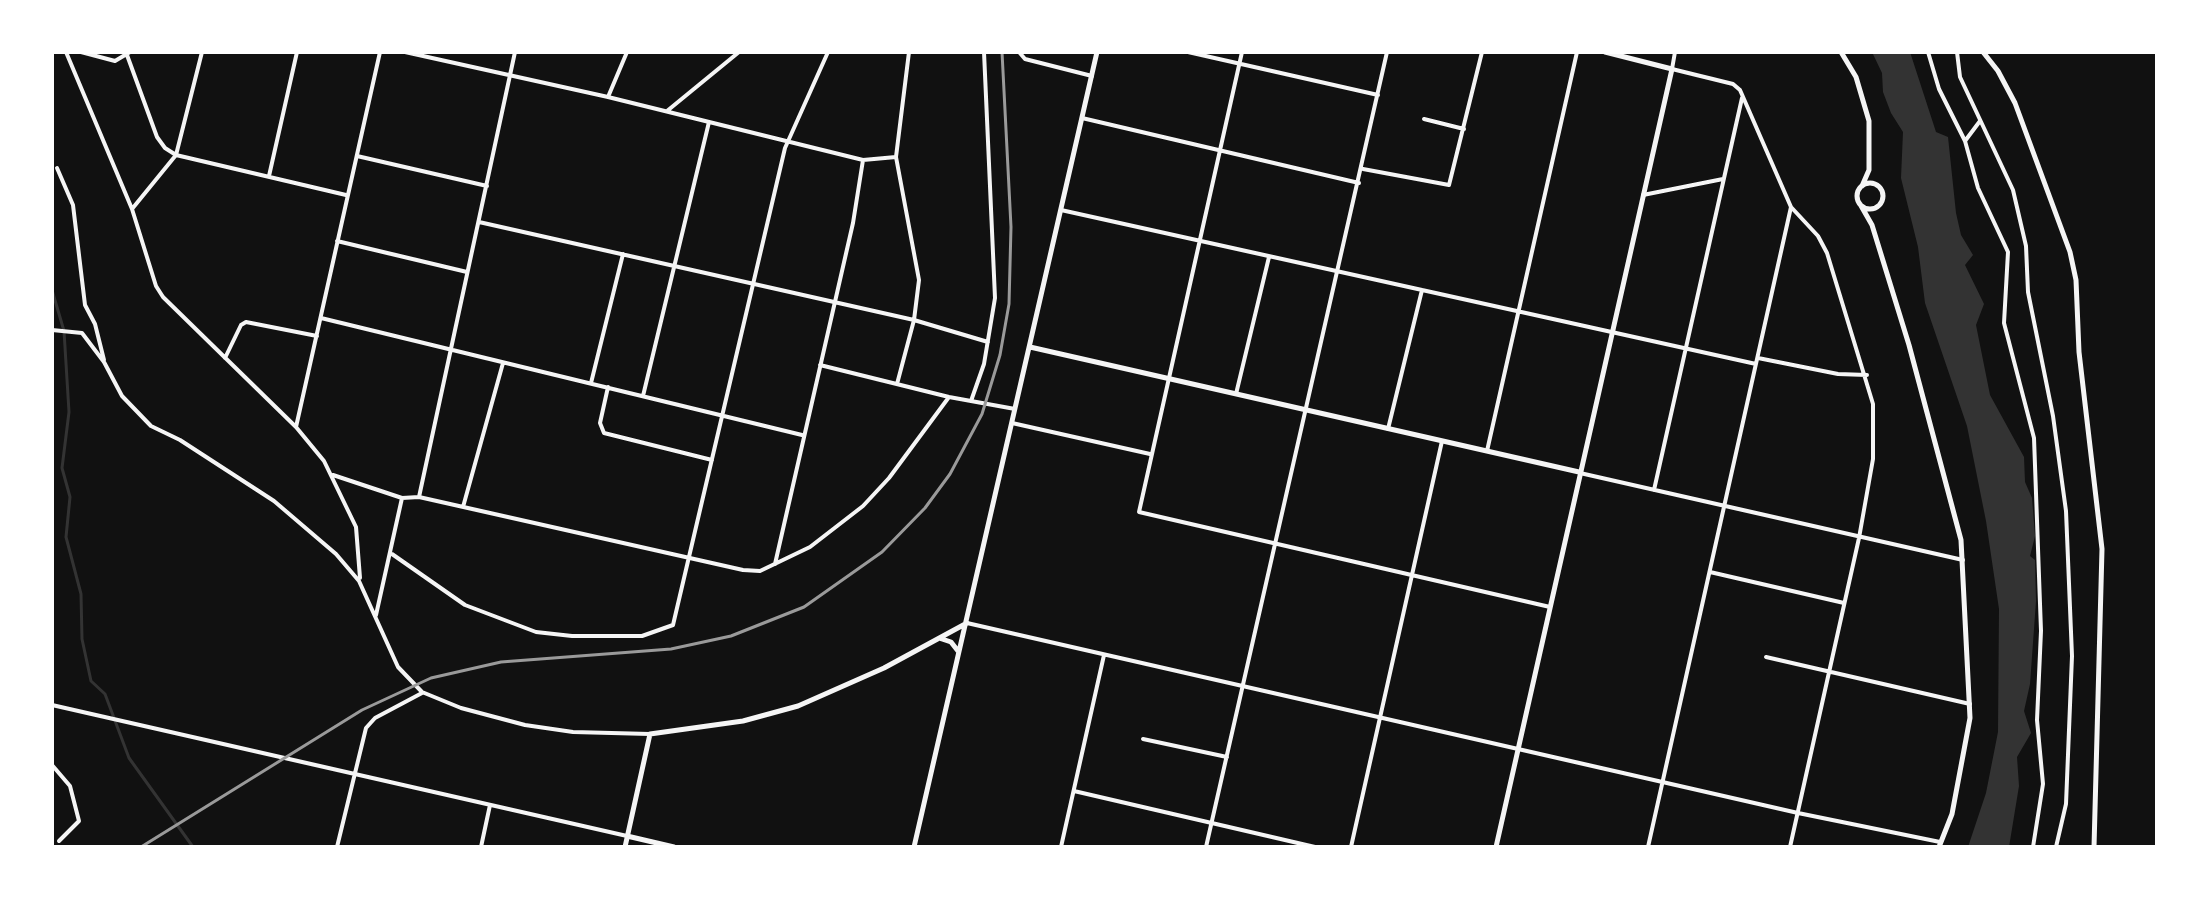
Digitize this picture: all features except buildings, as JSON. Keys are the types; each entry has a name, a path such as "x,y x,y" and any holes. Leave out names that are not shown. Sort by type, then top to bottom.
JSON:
{"street":[{"path":"66,52 132,209 163,297 296,427 333,475 356,527 359,581 398,667 422,692 461,708 525,725 573,732 650,734 777,713 843,688 967,623 1939,845 1956,797 1970,704 1963,560 1948,484 1872,225 1857,196 1869,170 1869,121 1856,77 1841,52"},
{"path":"81,52 103,61 115,61 128,54 157,137 176,155 346,195"},
{"path":"132,209 176,155 202,52"},
{"path":"269,176 297,52"},
{"path":"296,427 380,52"},
{"path":"405,52 608,97 863,160 896,157"},
{"path":"608,97 627,52"},
{"path":"667,111 739,52"},
{"path":"392,554 465,605 536,632 572,636 642,636 668,630 676,619 788,140 828,52"},
{"path":"897,384 914,320 918,264 896,157 909,52"},
{"path":"971,401 988,342 995,290 984,52"},
{"path":"1019,52 1025,59 1092,76"},
{"path":"914,847 1097,52"},
{"path":"1188,52 1378,95"},
{"path":"1242,52 1166,379 1139,512 1275,546 1550,607"},
{"path":"1206,847 1387,52"},
{"path":"1362,169 1449,185 1482,52"},
{"path":"1487,451 1577,52"},
{"path":"1605,52 1733,84 1743,96 1791,207 1818,236 1827,253 1867,375 1875,438 1859,538 1790,847"},
{"path":"1496,847 1675,52"},
{"path":"1928,52 1939,89 1965,141 1978,188 2008,252 2004,323 2034,438 2041,631 2037,720 2043,784 2033,847"},
{"path":"1957,52 1960,77 2013,190 2026,246 2028,292 2053,416 2066,511 2072,656 2066,804 2056,847"},
{"path":"1983,52 1998,71 2015,103 2070,252 2076,280 2079,352 2102,549 2094,847"},
{"path":"419,497 515,53"},
{"path":"1654,490 1743,96"},
{"path":"1082,118 1359,183"},
{"path":"1424,119 1464,129"},
{"path":"1965,141 1981,120"},
{"path":"643,396 709,122"},
{"path":"356,156 487,186"},
{"path":"775,564 863,160"},
{"path":"57,168 73,205 85,305 95,324 104,362"},
{"path":"1869,170 1883,197 1872,225"},
{"path":"1643,195 1723,179"},
{"path":"1862,186 1877,185"},
{"path":"1860,204 1871,209 1879,205"},
{"path":"1648,847 1791,207"},
{"path":"1061,210 1685,349 1838,374 1867,375"},
{"path":"479,222 914,320 988,342"},
{"path":"337,241 467,272"},
{"path":"591,383 623,254"},
{"path":"1236,394 1269,257"},
{"path":"1388,429 1422,290"},
{"path":"321,318 802,435"},
{"path":"225,358 241,325 246,322 317,336"},
{"path":"52,330 82,333 104,362 122,396 151,426 180,440 292,514 359,581"},
{"path":"1030,347 1963,560"},
{"path":"463,507 503,362"},
{"path":"820,365 949,397 1015,409"},
{"path":"608,387 600,423 604,433 712,460"},
{"path":"333,475 402,498 419,497 751,571 775,564 810,547 863,506 889,478 949,397"},
{"path":"1012,423 1150,454"},
{"path":"1351,847 1442,441"},
{"path":"375,617 392,554 402,498"},
{"path":"1710,572 1844,603"},
{"path":"941,639 955,645 959,656"},
{"path":"1061,847 1104,655"},
{"path":"1766,657 1970,704"},
{"path":"337,847 353,774 369,722 422,692"},
{"path":"52,705 674,847"},
{"path":"625,847 650,734"},
{"path":"1143,739 1227,757"},
{"path":"52,765 70,786 79,821 59,841"},
{"path":"1074,791 1315,847"},
{"path":"481,847 490,805"}],"shaded area":[{"path":"1872,52 1910,52 1936,132 1948,137 1956,213 1961,235 1973,255 1965,265 1984,304 1976,325 1990,395 2024,457 2025,482 2032,498 2035,536 2030,556 2035,560 2036,601 2030,684 2024,711 2031,733 2017,757 2019,786 2009,847 1968,847 1986,793 1998,732 1999,609 1967,426 1925,303 1918,247 1901,178 1903,132 1891,113 1883,92 1882,73"}],"waterway":[{"path":"52,290 64,331 69,412 62,468 70,497 66,537 81,594 82,639 91,681 105,694 129,758 193,847"}],"railway":[{"path":"141,847 362,710 431,678 501,662 671,649 731,636 804,607 882,552 925,508 950,474 982,414 1000,355 1009,304 1011,227 1002,52"}]}
